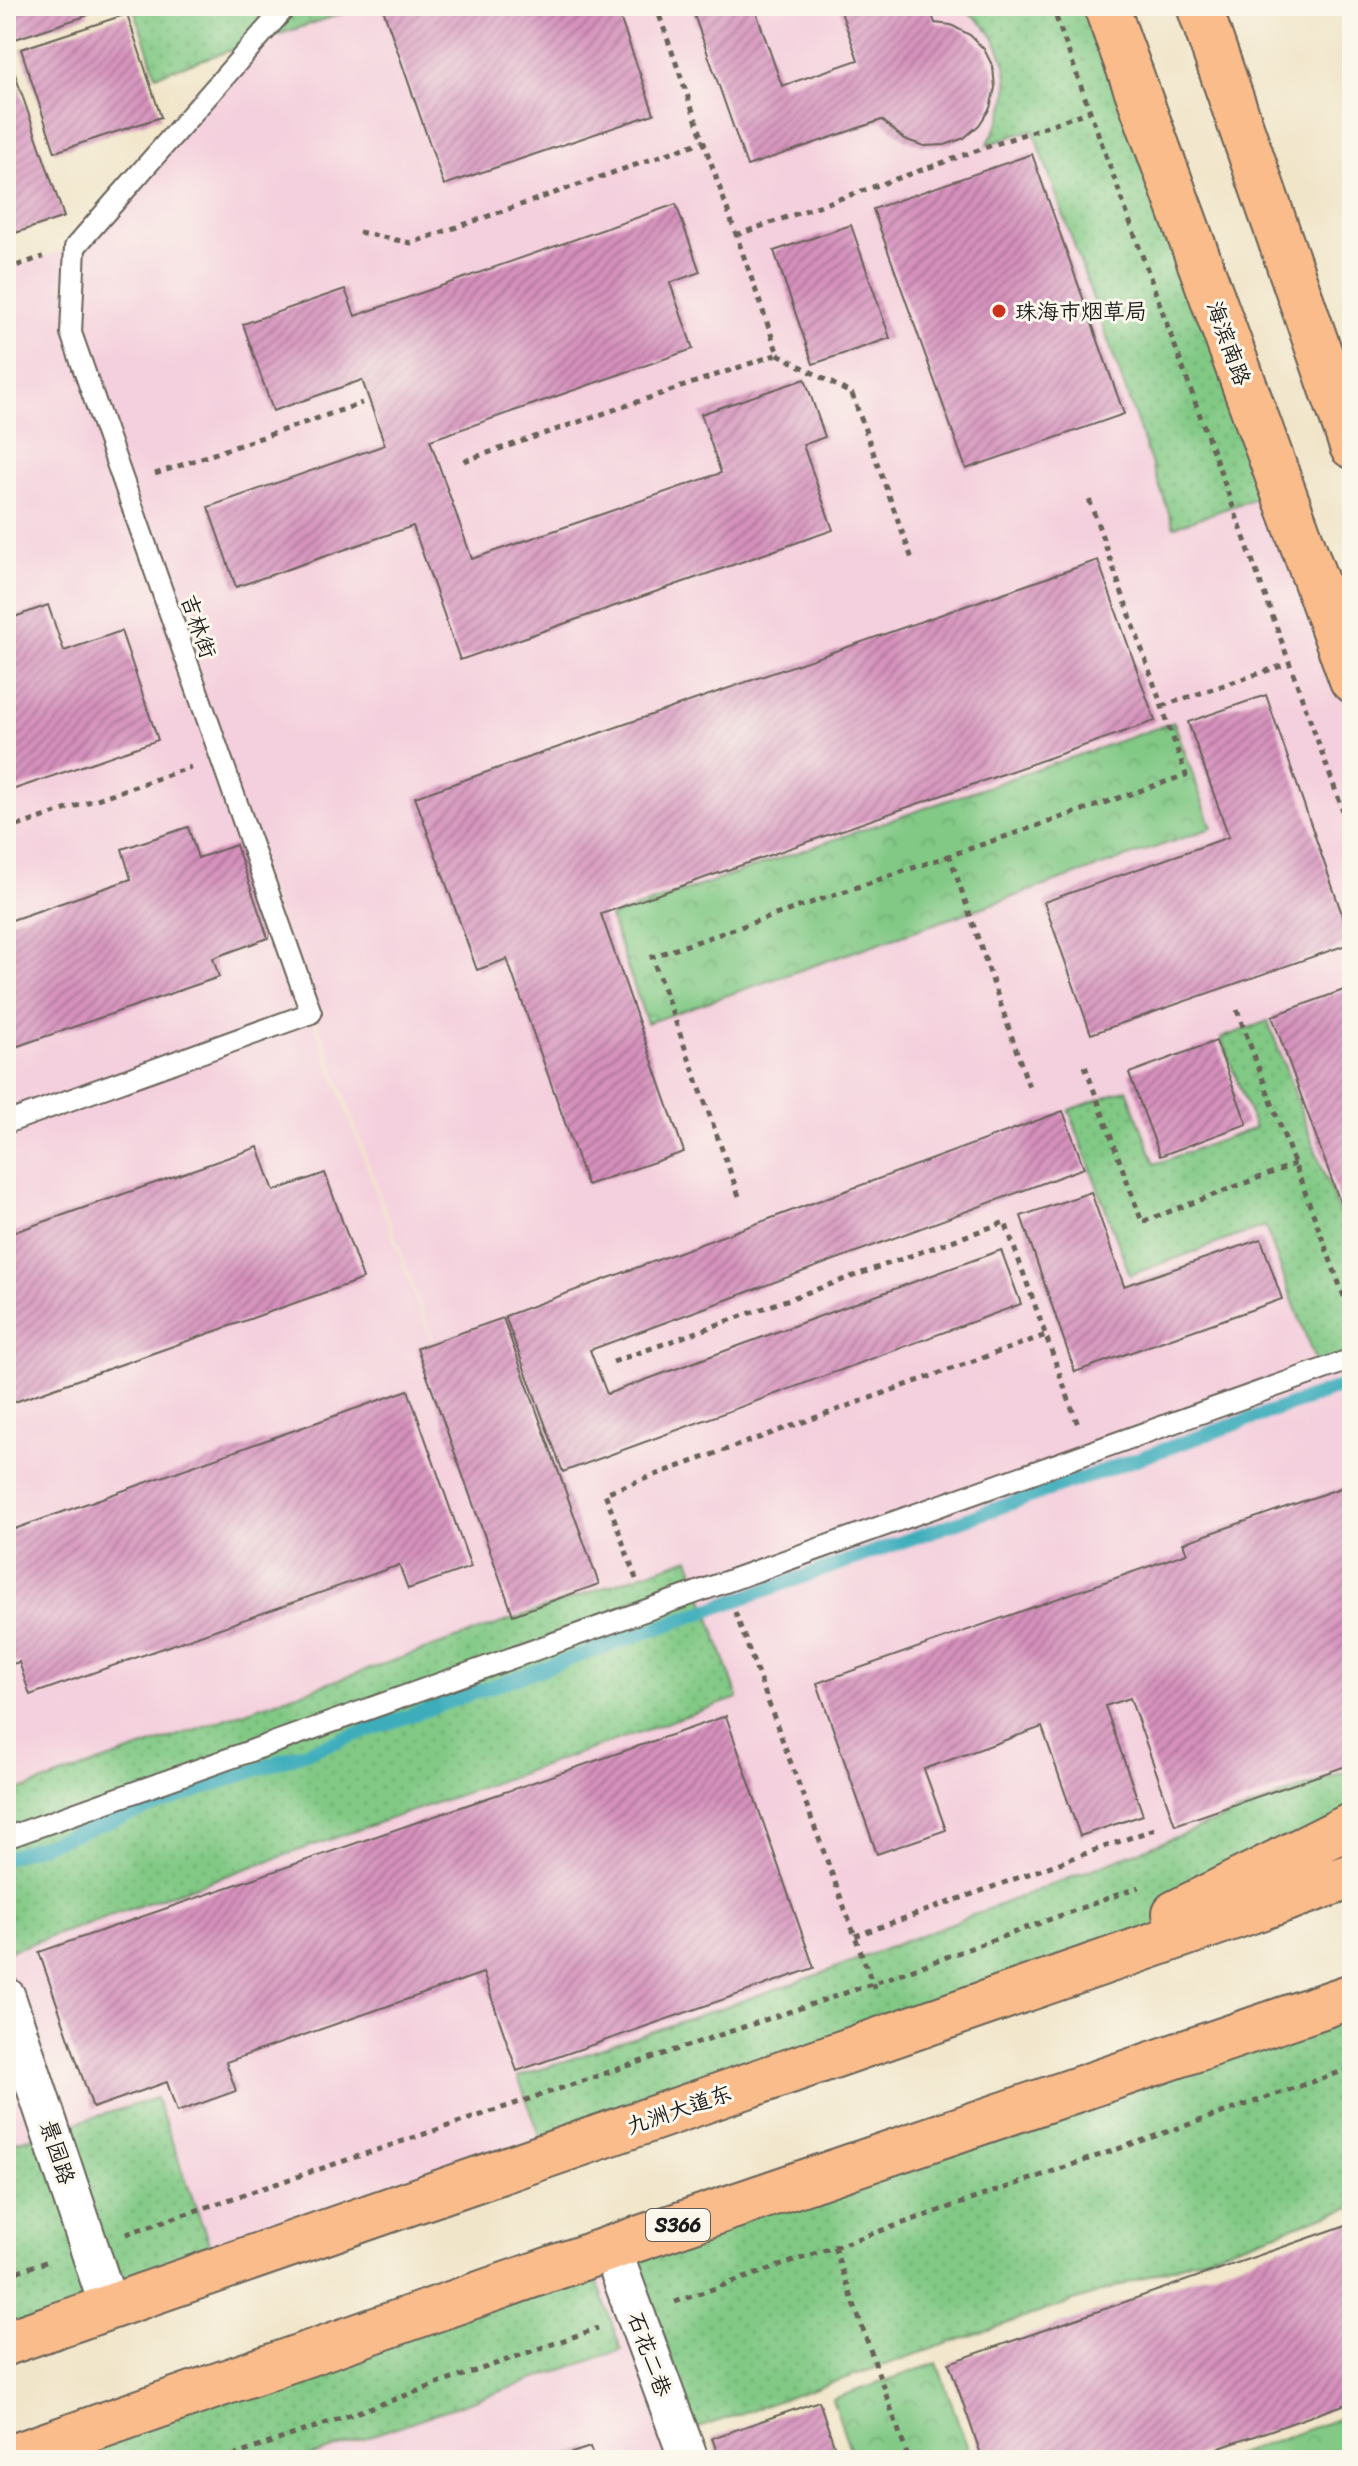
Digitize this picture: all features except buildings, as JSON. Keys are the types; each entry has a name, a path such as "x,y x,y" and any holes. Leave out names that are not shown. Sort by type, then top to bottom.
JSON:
{"main road":[{"name":"海滨南路","path":"1106,6 1346,663"},
{"path":"1199,6 1352,446"},
{"path":"1007,1996 1352,1825"},
{"name":"九洲大道东","path":"6,2343 1352,1876"},
{"name":"S366","path":"6,2459 611,2248 1352,1996"}],"street":[{"name":"景园路","path":"6,1997 109,2307"},
{"name":"石花二巷","path":"611,2248 689,2460"}],"lane":[{"name":"吉林街","path":"6,1123 311,1013 71,333 75,247 284,6"},
{"path":"6,1838 1352,1359"}],"path":[{"path":"656,6 778,354 852,394 912,559"},
{"path":"1052,6 1352,836"},
{"path":"736,235 1138,95"},
{"path":"359,232 411,243 704,141"},
{"path":"464,461 778,354"},
{"path":"124,484 362,403"},
{"path":"739,1196 652,957 1186,775 1089,499"},
{"path":"1162,706 1290,663 1346,663"},
{"path":"6,830 220,757"},
{"path":"949,854 1029,1087"},
{"path":"1237,1010 1352,1318"},
{"path":"1085,1066 1142,1222 1295,1164"},
{"path":"613,1362 1005,1222 1088,1453"},
{"path":"647,1610 605,1493 1046,1335"},
{"path":"742,1631 891,2036"},
{"path":"855,1936 1160,1827"},
{"path":"6,2275 872,1984 1140,1887"},
{"path":"221,2460 1352,2068"},
{"path":"834,2247 909,2460"}],"shaded area":[{"path":"287,6 1105,6 1352,682 1352,1382 549,1661 1352,1383 1352,1825 109,2306 6,2342 6,269 75,247","holes":["237,800 525,1593 310,1012"]},
{"path":"611,2248 692,2460 6,2460"}],"green space":[{"path":"133,6 365,6 156,75"},
{"path":"955,6 1097,6 1270,493 1174,527 1033,129 987,145 1000,119 1007,95 1005,64 991,35 981,23"},
{"path":"1174,722 1212,828 647,1023 610,917"},
{"path":"1268,1021 1352,1249 1352,1362 1320,1374 1265,1226 1130,1275 1069,1110 1127,1089 1155,1164 1255,1128 1221,1038"},
{"path":"689,1558 738,1698 6,1952 6,1795"},
{"path":"1352,1769 1352,1868 543,2143 518,2077 817,1975"},
{"path":"1352,2012 1352,2207 695,2429 636,2255"},
{"path":"156,2098 215,2260 6,2332 6,2145"},
{"path":"593,2268 621,2350 300,2460 35,2460"},
{"path":"937,2363 972,2460 854,2460 832,2399"},
{"path":"1352,2414 1352,2460 1220,2460"}],"waterway":[{"path":"6,1858 1352,1383"}],"place":[{"name":"珠海市烟草局","path":"999,311"}]}
